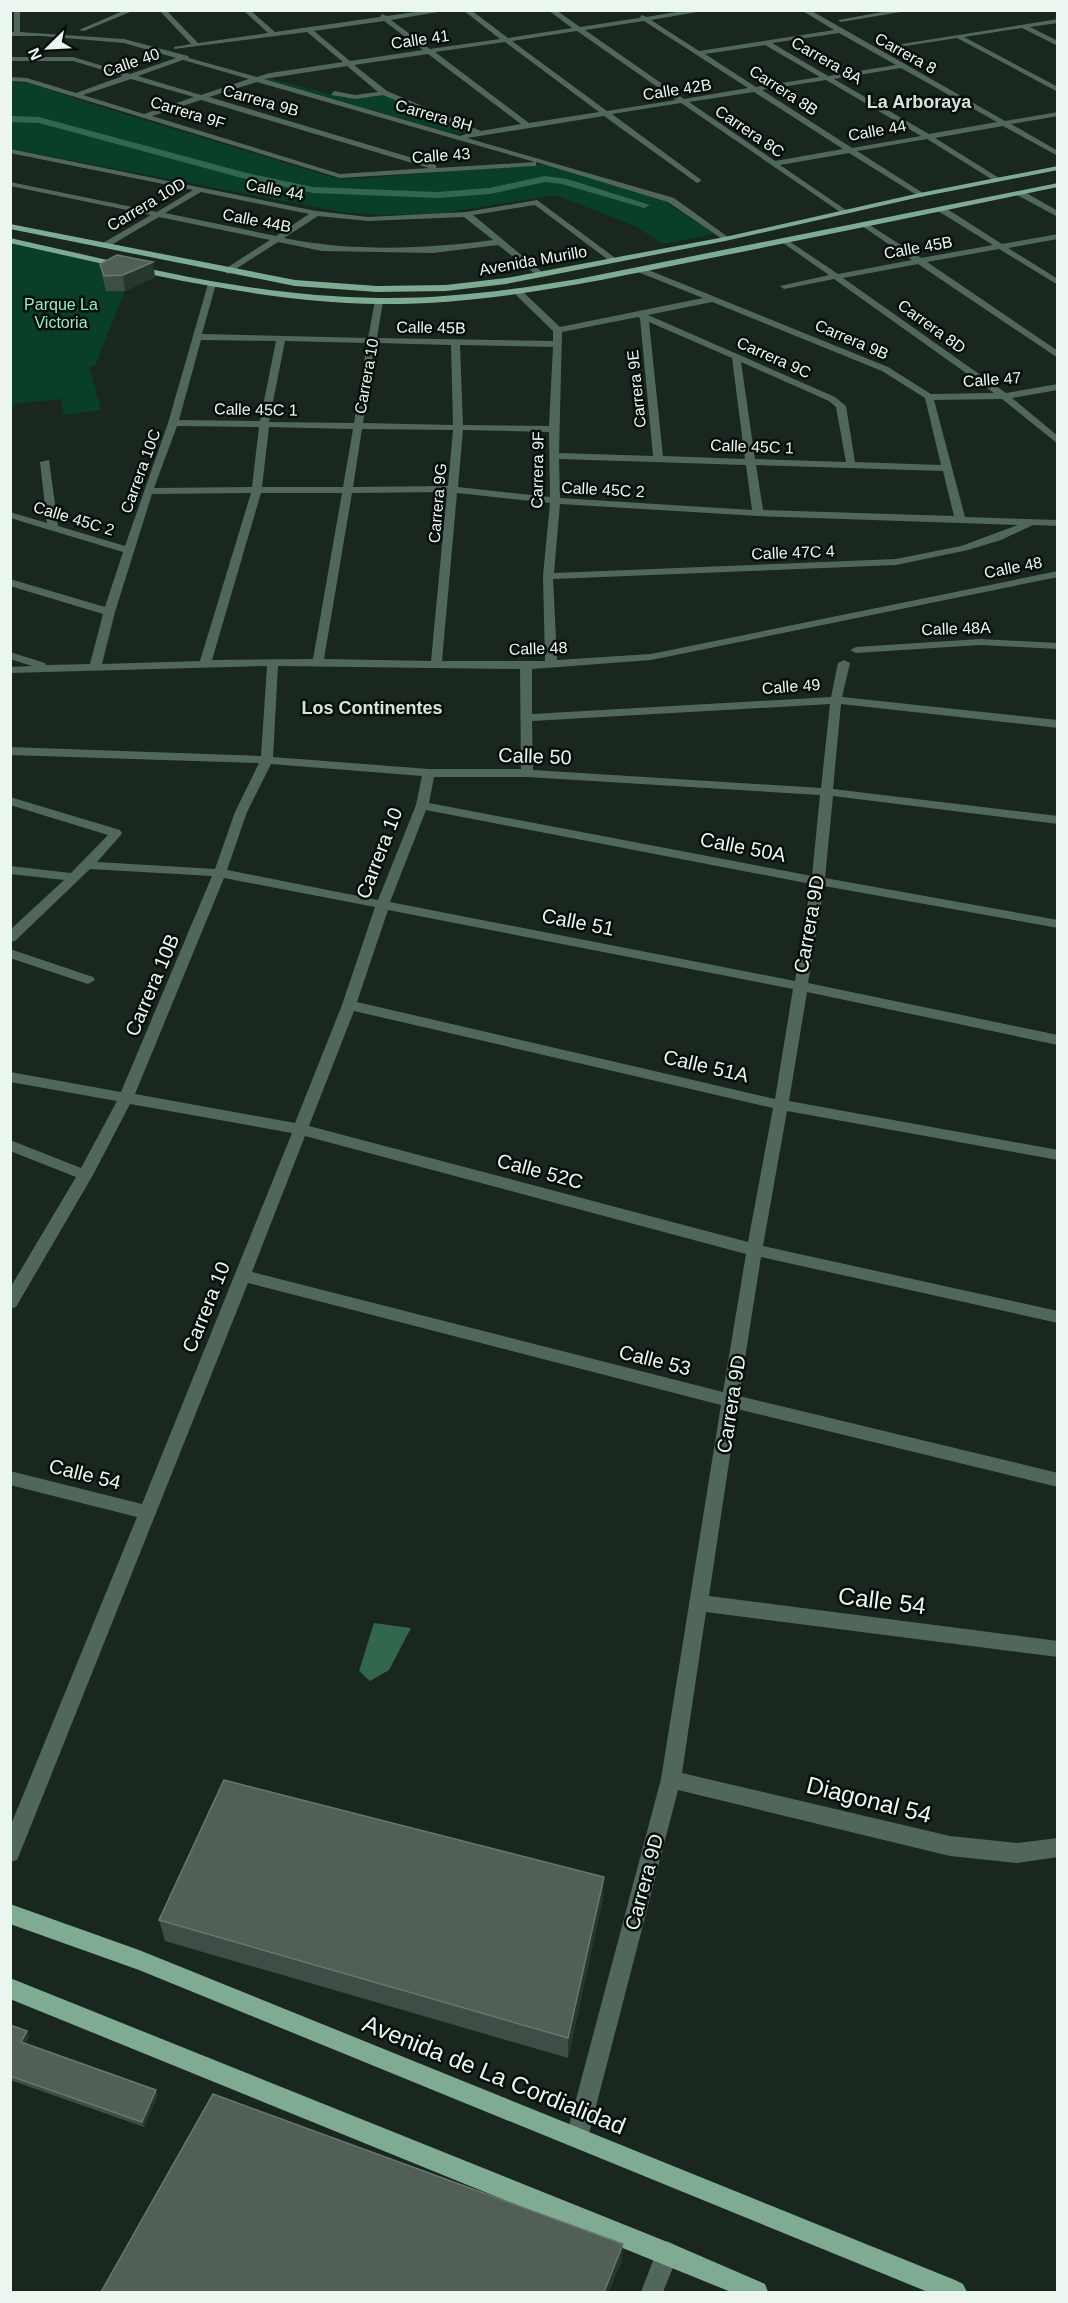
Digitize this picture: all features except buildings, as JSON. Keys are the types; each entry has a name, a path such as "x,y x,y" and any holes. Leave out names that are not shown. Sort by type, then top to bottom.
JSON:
{"main road":[{"name":"Avenida Murillo","path":"10,226 296,283 377,289 478,285 725,239 920,195 1058,168"},
{"name":"Avenida Murillo","path":"10,240 212,284 287,295 379,301 449,300 519,293 641,270 1058,185"},
{"name":"Avenida de La Cordialidad","path":"10,1914 139,1960 955,2292"},
{"path":"10,1988 667,2253 757,2292"}],"street":[{"path":"14,31 18,10"},
{"path":"82,30 132,10"},
{"path":"162,10 195,50"},
{"path":"246,10 274,35"},
{"path":"375,10 528,126"},
{"name":"Calle 40","path":"76,95 184,57 195,50 274,35 447,10"},
{"path":"466,10 697,181"},
{"name":"Carrera 8C","path":"552,10 681,102 843,212"},
{"name":"Carrera 8B","path":"632,10 920,195"},
{"name":"Calle 41","path":"144,116 270,75 706,10"},
{"name":"Carrera 8","path":"804,10 1058,154"},
{"path":"842,20 910,10"},
{"name":"Carrera 8","path":"833,15 857,30"},
{"path":"886,46 1058,21"},
{"path":"1024,27 1058,44"},
{"name":"Calle 40","path":"14,31 82,30 137,37"},
{"path":"309,30 384,93 483,134"},
{"name":"Calle 40","path":"14,31 124,40"},
{"path":"698,53 838,31"},
{"name":"Carrera 8","path":"867,35 1058,145"},
{"name":"Carrera 8H","path":"137,37 176,48 195,50 347,98 384,93"},
{"path":"959,37 1058,90"},
{"name":"Carrera 8H","path":"124,40 671,200 725,239"},
{"name":"Carrera 8A","path":"765,42 927,136 996,180"},
{"name":"Carrera 9B","path":"10,59 73,59 441,170"},
{"name":"Calle 42B","path":"456,137 901,66"},
{"name":"Carrera 9F","path":"10,80 27,80 340,176"},
{"name":"Calle 44","path":"772,164 1058,114"},
{"name":"Calle 44","path":"10,151 316,213 368,219 466,214 537,202 614,260"},
{"name":"Calle 43","path":"340,176 545,163"},
{"name":"Calle 44B","path":"10,184 322,248 433,250 501,242"},
{"name":"Carrera 10D","path":"106,245 201,189"},
{"path":"1020,193 1058,215"},
{"path":"941,209 1058,283"},
{"path":"228,271 316,213"},
{"path":"466,214 539,274"},
{"path":"864,225 921,261 1058,355"},
{"name":"Calle 45B","path":"784,286 1058,236"},
{"name":"Carrera 8D","path":"786,241 1004,396 1058,441"},
{"name":"Carrera 9B","path":"641,270 885,369 928,397"},
{"name":"Carrera 10C","path":"95,667 109,612 148,491 173,423 212,284"},
{"path":"519,293 558,330 713,299"},
{"name":"Carrera 10","path":"318,664 379,301"},
{"name":"Carrera 9C","path":"642,315 832,399 841,406 851,465"},
{"name":"Carrera 9E","path":"642,315 658,459"},
{"name":"Carrera 9F","path":"551,665 548,576 555,501 554,429 558,330"},
{"name":"Calle 45B","path":"197,337 556,344"},
{"path":"205,664 257,489 264,425 281,339"},
{"name":"Carrera 9G","path":"436,666 458,428 455,342"},
{"path":"736,357 758,513"},
{"name":"Calle 47","path":"928,397 1004,396 1058,387"},
{"path":"928,397 960,519"},
{"name":"Calle 45C 1","path":"173,423 554,429"},
{"name":"Calle 45C 1","path":"556,456 947,468"},
{"path":"45,462 54,526"},
{"name":"Calle 45C 2","path":"148,491 453,489 555,501 758,513 1058,523"},
{"name":"Calle 45C 2","path":"10,515 54,526 129,550"},
{"name":"Calle 47C 4","path":"548,576 896,562 941,554 999,539 1032,522"},
{"name":"Calle 48","path":"10,670 273,662 526,666 651,657 1058,574"},
{"path":"10,582 109,612"},
{"name":"Calle 48A","path":"856,650 980,642 1058,646"},
{"path":"10,655 52,668"},
{"name":"Carrera 10B","path":"10,1303 85,1175 127,1096 220,873 241,812 267,760 273,662"},
{"name":"Carrera 9D","path":"577,2137 671,1779 754,1250 781,1105 818,881 836,700 844,663"},
{"path":"526,666 527,773"},
{"name":"Calle 49","path":"526,718 836,700 1058,724"},
{"name":"Calle 50","path":"10,751 267,760 429,773 527,773 828,792 1058,820"},
{"name":"Carrera 10","path":"10,1853 243,1276 349,1005 383,904 422,805 429,773"},
{"path":"10,801 116,833 74,878 10,938"},
{"name":"Calle 50A","path":"422,805 818,881 1058,924"},
{"name":"Calle 51","path":"87,865 220,873 799,986 1058,1040"},
{"path":"10,870 74,878"},
{"path":"10,953 88,980"},
{"name":"Calle 51A","path":"349,1005 781,1105 1058,1155"},
{"name":"Calle 52C","path":"10,1077 127,1096 300,1129 754,1250 1058,1317"},
{"path":"10,1145 85,1175"},
{"name":"Calle 53","path":"243,1276 732,1401 1058,1480"},
{"name":"Calle 54","path":"10,1478 148,1513"},
{"name":"Calle 54","path":"699,1603 1058,1649"},
{"name":"Diagonal 54","path":"671,1779 950,1846 1017,1853 1058,1847"},
{"path":"652,2292 667,2253"}],"green space":[{"path":"261,78 345,98 382,94 471,132 456,134"},
{"path":"11,82 32,84 335,178 350,179 542,164 663,200 714,234 663,244 635,226 555,195 436,214 346,213 11,149"},
{"name":"Parque La Victoria","path":"11,242 121,269 125,291 95,366 89,367 101,410 64,415 61,399 11,404"}],"shaded area":[{"path":"374,1623 411,1628 389,1670 370,1681 359,1671"}],"waterway":[{"path":"10,119 39,120 246,176 313,190 438,195 490,191 545,179 563,181 644,205"}],"district":[{"name":"La Arboraya","path":"919,102"},
{"name":"Los Continentes","path":"372,708"}]}
